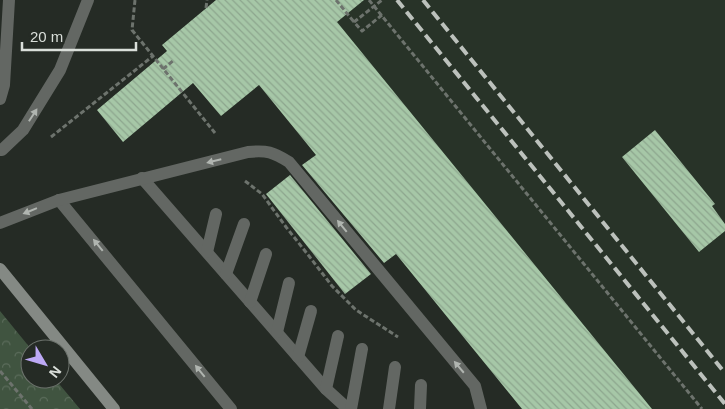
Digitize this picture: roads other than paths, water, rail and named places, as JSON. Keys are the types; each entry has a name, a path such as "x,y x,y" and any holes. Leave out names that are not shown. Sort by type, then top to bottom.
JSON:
{"street":[{"path":"0,256 1,270 114,409"}],"lane":[{"path":"0,99 4,85 9,0"},
{"path":"0,150 23,130 60,70 88,0"},
{"path":"0,223 59,200 142,178 262,150 275,153 289,162 474,386 481,409"},
{"path":"142,178 326,389 349,409 362,350"},
{"path":"59,200 90,235 231,409"},
{"path":"207,252 216,214"},
{"path":"226,274 244,224"},
{"path":"250,302 266,254"},
{"path":"277,332 289,283"},
{"path":"298,357 311,311"},
{"path":"326,389 338,336"},
{"path":"389,409 394,367"},
{"path":"420,409 421,385"}],"railway":[{"path":"397,0 725,404"},
{"path":"423,0 725,373"}]}
